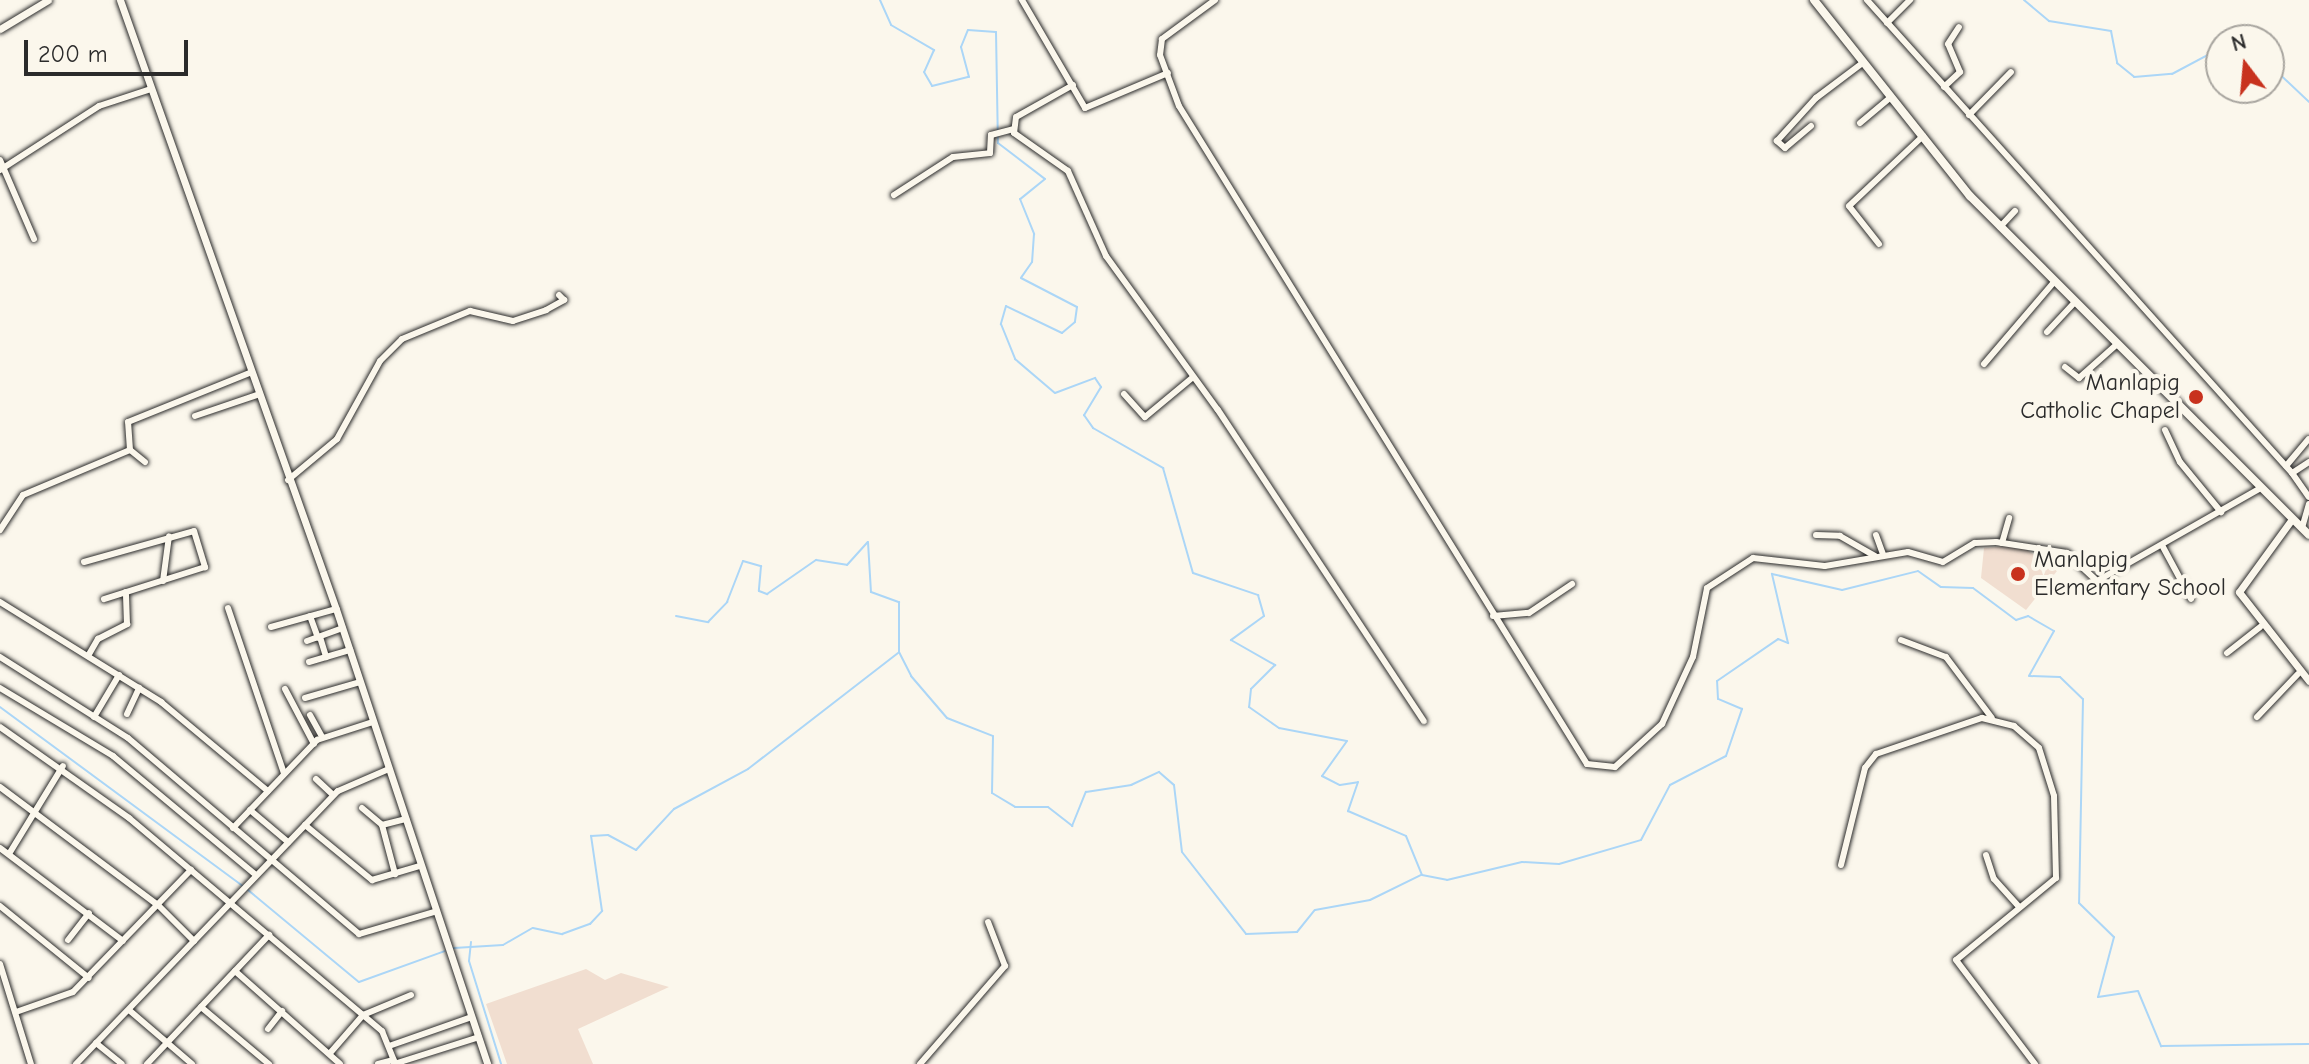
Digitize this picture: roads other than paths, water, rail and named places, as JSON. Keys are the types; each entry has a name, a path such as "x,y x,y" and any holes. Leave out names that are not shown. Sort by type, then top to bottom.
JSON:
{"main road":[{"path":"1814,0 2000,227 2305,532"}],"street":[{"path":"0,29 48,0"},
{"path":"120,0 249,373 343,628 487,1064"},
{"path":"1022,0 1085,108 1094,109 1168,73"},
{"path":"1215,0 1162,39 1168,73 1191,127 1580,758 1615,767 1666,718 1693,657 1713,579 1756,557 1812,566 1879,555 1946,562 1975,543 2002,543 2067,553 2091,581 2096,592"},
{"path":"1867,0 2286,466 2309,496"},
{"path":"1887,23 1910,0"},
{"path":"1944,87 1960,72 1948,44 1959,27"},
{"path":"1811,126 1785,148 1777,141 1816,98 1864,62"},
{"path":"1969,115 2011,72"},
{"path":"1013,129 1016,117 1073,85"},
{"path":"34,239 1,166 99,106 151,89"},
{"path":"1860,123 1891,97"},
{"path":"894,195 953,157 990,153 1000,132 1013,129"},
{"path":"1013,129 1068,171 1099,246 1424,721"},
{"path":"1879,244 1849,206 1923,136"},
{"path":"2000,227 2015,211"},
{"path":"1984,364 2054,282"},
{"path":"288,480 337,439 380,361 402,339 470,311 513,321 564,300 559,295"},
{"path":"2047,332 2074,303"},
{"path":"2065,367 2079,378 2116,345"},
{"path":"145,462 130,450 128,422 249,373"},
{"path":"1124,394 1145,417 1192,378"},
{"path":"195,416 257,395"},
{"path":"2165,430 2180,462 2221,512"},
{"path":"2286,466 2309,439"},
{"path":"0,530 23,495 130,450"},
{"path":"2292,473 2309,462"},
{"path":"2091,581 2163,547 2259,489"},
{"path":"2305,532 2309,504"},
{"path":"2002,543 2009,518"},
{"path":"2292,519 2239,583 2260,627 2298,674 2309,681"},
{"path":"84,562 194,531 208,561 163,581 104,599"},
{"path":"1816,535 1840,536 1879,555"},
{"path":"1876,535 1879,555"},
{"path":"163,581 169,536"},
{"path":"2163,547 2191,599"},
{"path":"1493,616 1529,613 1572,584"},
{"path":"88,656 98,639 128,621 126,592"},
{"path":"0,602 139,688 268,791"},
{"path":"228,608 284,773"},
{"path":"271,627 336,609"},
{"path":"310,616 326,657"},
{"path":"2227,653 2260,627"},
{"path":"307,641 343,628"},
{"path":"1901,640 1946,657 1992,718 2039,748 2054,796 2058,871 1956,960 2035,1064"},
{"path":"309,662 350,650"},
{"path":"0,657 94,717 359,934 437,911"},
{"path":"2257,717 2298,674"},
{"path":"94,717 119,675"},
{"path":"305,698 360,682"},
{"path":"0,688 113,756 256,875"},
{"path":"127,714 139,688"},
{"path":"285,689 314,744"},
{"path":"310,715 322,737"},
{"path":"1841,865 1870,758 1992,718"},
{"path":"233,828 322,737 373,722"},
{"path":"0,727 63,766 269,935 363,1015 389,1046 394,1062"},
{"path":"9,854 63,766"},
{"path":"76,1064 333,795 389,769"},
{"path":"316,779 333,795"},
{"path":"0,787 35,808 158,905 194,941"},
{"path":"362,808 382,825 395,874"},
{"path":"250,810 288,842"},
{"path":"382,825 406,819"},
{"path":"305,825 372,880 420,866"},
{"path":"0,848 123,941"},
{"path":"1986,855 1994,879 2019,907"},
{"path":"16,1012 66,996 89,978 191,870"},
{"path":"0,906 89,978"},
{"path":"68,940 89,913"},
{"path":"920,1064 1005,966 988,922"},
{"path":"147,1064 269,935"},
{"path":"0,964 31,1064"},
{"path":"235,971 331,1052 340,1064"},
{"path":"0,993 10,990"},
{"path":"331,1052 363,1015 411,995"},
{"path":"201,1007 269,1064"},
{"path":"129,1010 192,1064"},
{"path":"268,1029 282,1011"},
{"path":"389,1046 472,1017"},
{"path":"378,1064 479,1037"},
{"path":"96,1043 122,1064"}],"waterway":[{"path":"880,0 891,25 934,50 924,72 932,86 969,77 961,47 968,30 996,32 998,143 1045,179 1020,199 1034,234 1032,262 1021,278 1077,307 1075,322 1062,333 1006,306 1001,324 1015,359 1055,393 1095,378 1101,387 1084,415 1093,428 1163,468 1193,573 1258,595 1264,616 1231,640 1275,665 1251,689 1249,707 1279,728 1347,741 1322,776 1340,785 1358,782 1348,811 1406,836 1422,875 1447,880 1522,862 1559,864 1641,840 1670,785 1726,756 1742,709 1718,699 1717,681 1778,639 1788,643 1772,574 1842,590 1918,571 1941,587 1973,588 2016,620 2028,616 2054,631 2029,676 2060,677 2083,699 2079,903 2114,937 2098,997 2138,991 2161,1046 2309,1044"},
{"path":"2024,0 2049,21 2111,31 2117,63 2134,77 2172,74 2205,56"},
{"path":"2285,79 2309,102"},
{"path":"676,616 708,622 727,602 743,561 761,566 759,591 767,594 816,560 847,565 868,542 871,592 899,602 899,652 911,676 947,718 993,736 992,793 1015,807 1048,807 1072,826 1086,792 1131,785 1159,772 1174,785 1182,852 1246,934 1297,932 1315,910 1370,900 1421,875"},
{"path":"454,948 503,945 533,928 562,934 590,924 602,911 591,836 608,835 636,850 674,809 748,769 898,653"},
{"path":"0,707 243,886"},
{"path":"248,890 359,982 445,951"},
{"path":"471,942 469,961 501,1064"}],"place":[{"name":"Manlapig Catholic Chapel","path":"2196,397"},
{"name":"Manlapig Elementary School","path":"2018,574"}]}
